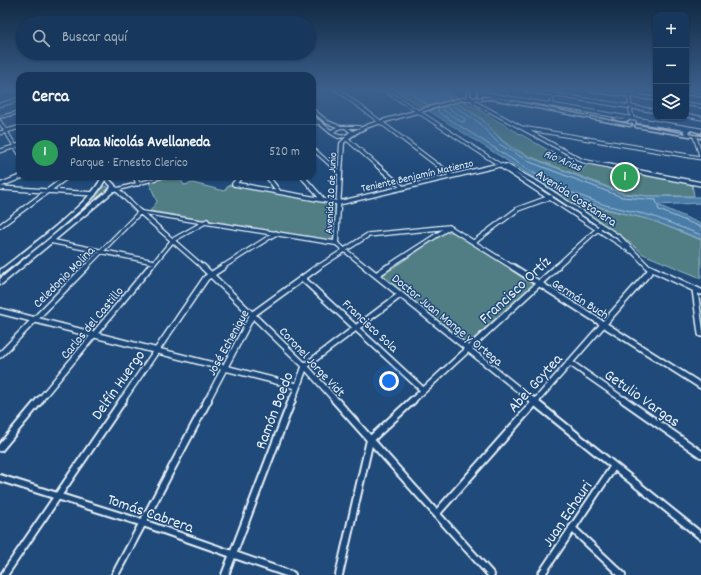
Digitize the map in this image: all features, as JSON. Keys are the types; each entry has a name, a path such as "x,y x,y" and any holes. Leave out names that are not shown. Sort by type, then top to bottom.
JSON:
{"main road":[{"path":"593,117 634,121 696,132"},
{"path":"593,117 630,125"},
{"path":"630,125 634,121"},
{"path":"630,125 626,122 634,121"},
{"path":"0,273 94,194 100,187 103,180"},
{"name":"Coronel Jorge Vidt","path":"108,180 114,187"},
{"path":"100,187 114,187"},
{"path":"0,282 114,187"},
{"path":"94,194 108,193"}],"street":[{"path":"321,117 327,122 345,128 351,130 351,134 345,137 334,135 335,129 345,128 363,127 400,117"},
{"path":"373,117 452,176"},
{"name":"Avenida Costanera","path":"425,117 549,198 599,227"},
{"path":"506,117 520,127 577,159 588,163 701,184"},
{"path":"520,127 701,157 696,132 612,117"},
{"path":"633,117 634,121"},
{"name":"Avenida 20 de Junio","path":"316,119 342,143"},
{"path":"0,122 15,146 0,151"},
{"name":"Avenida 20 de Junio","path":"336,243 342,143 351,134 363,127"},
{"path":"0,133 16,128"},
{"path":"346,138 402,187"},
{"path":"316,152 340,174"},
{"name":"Avenida Costanera","path":"500,165 521,174 556,196 636,255 651,270 701,292"},
{"name":"Teniente Benjamín Matienzo","path":"339,203 500,165"},
{"path":"0,187 16,179"},
{"path":"1,225 62,180"},
{"path":"136,180 138,184"},
{"path":"114,187 126,187 152,180"},
{"path":"238,180 234,184 339,203"},
{"path":"270,180 279,192"},
{"path":"306,180 323,200"},
{"path":"0,187 94,194"},
{"name":"Coronel Jorge Vidt","path":"114,187 254,314 305,366 491,575"},
{"path":"474,242 518,209 556,196"},
{"path":"140,212 207,221 336,243"},
{"name":"Celedonio Molina","path":"0,355 140,212"},
{"name":"Carlos del Castillo","path":"0,448 173,240 207,221"},
{"path":"376,275 449,227"},
{"name":"Germán Buch","path":"449,227 701,386"},
{"name":"José Echenique","path":"115,575 254,314 343,250 364,237 373,234 449,227"},
{"name":"Francisco Ortíz","path":"370,440 599,227"},
{"name":"Delfín Huergo","path":"4,575 211,274 276,233"},
{"path":"50,241 154,262"},
{"name":"Doctor Juan Monge y Ortega","path":"336,243 701,536"},
{"name":"Abel Goytea","path":"437,513 651,270"},
{"name":"Francisco Sola","path":"303,279 423,390"},
{"path":"695,290 701,334"},
{"name":"Ramón Boedo","path":"225,575 296,386 305,366 400,295"},
{"path":"0,311 296,386"},
{"name":"Getulio Vargas","path":"570,362 701,454"},
{"path":"339,575 370,440"},
{"name":"Juan Echauri","path":"541,575 614,466"},
{"name":"Tomás Cabrera","path":"0,478 143,523 292,575"},
{"path":"572,528 622,575"}],"green space":[{"path":"479,117 491,117 582,170 588,164 692,184 694,196 649,196 623,193 531,157 513,148 503,141"},
{"path":"157,180 181,180 184,185 193,183 224,191 229,185 332,203 336,205 334,238 331,240 150,211 157,202 149,182"},
{"path":"107,186 109,189 0,279 0,276 97,196 103,187"},
{"path":"552,190 604,209 651,220 701,240 701,278 643,254 627,240"},
{"path":"446,232 453,232 531,281 533,286 470,342 465,342 383,278 384,274"}],"water":[{"path":"438,117 478,117 512,149 531,158 623,194 701,197 701,203 658,205 701,224 701,239 651,220 604,208 553,190"}],"place":[{"name":"Plaza Nicolás Avellaneda","path":"625,177"}],"water label":[{"name":"Río Arias","path":"563,160"}]}
